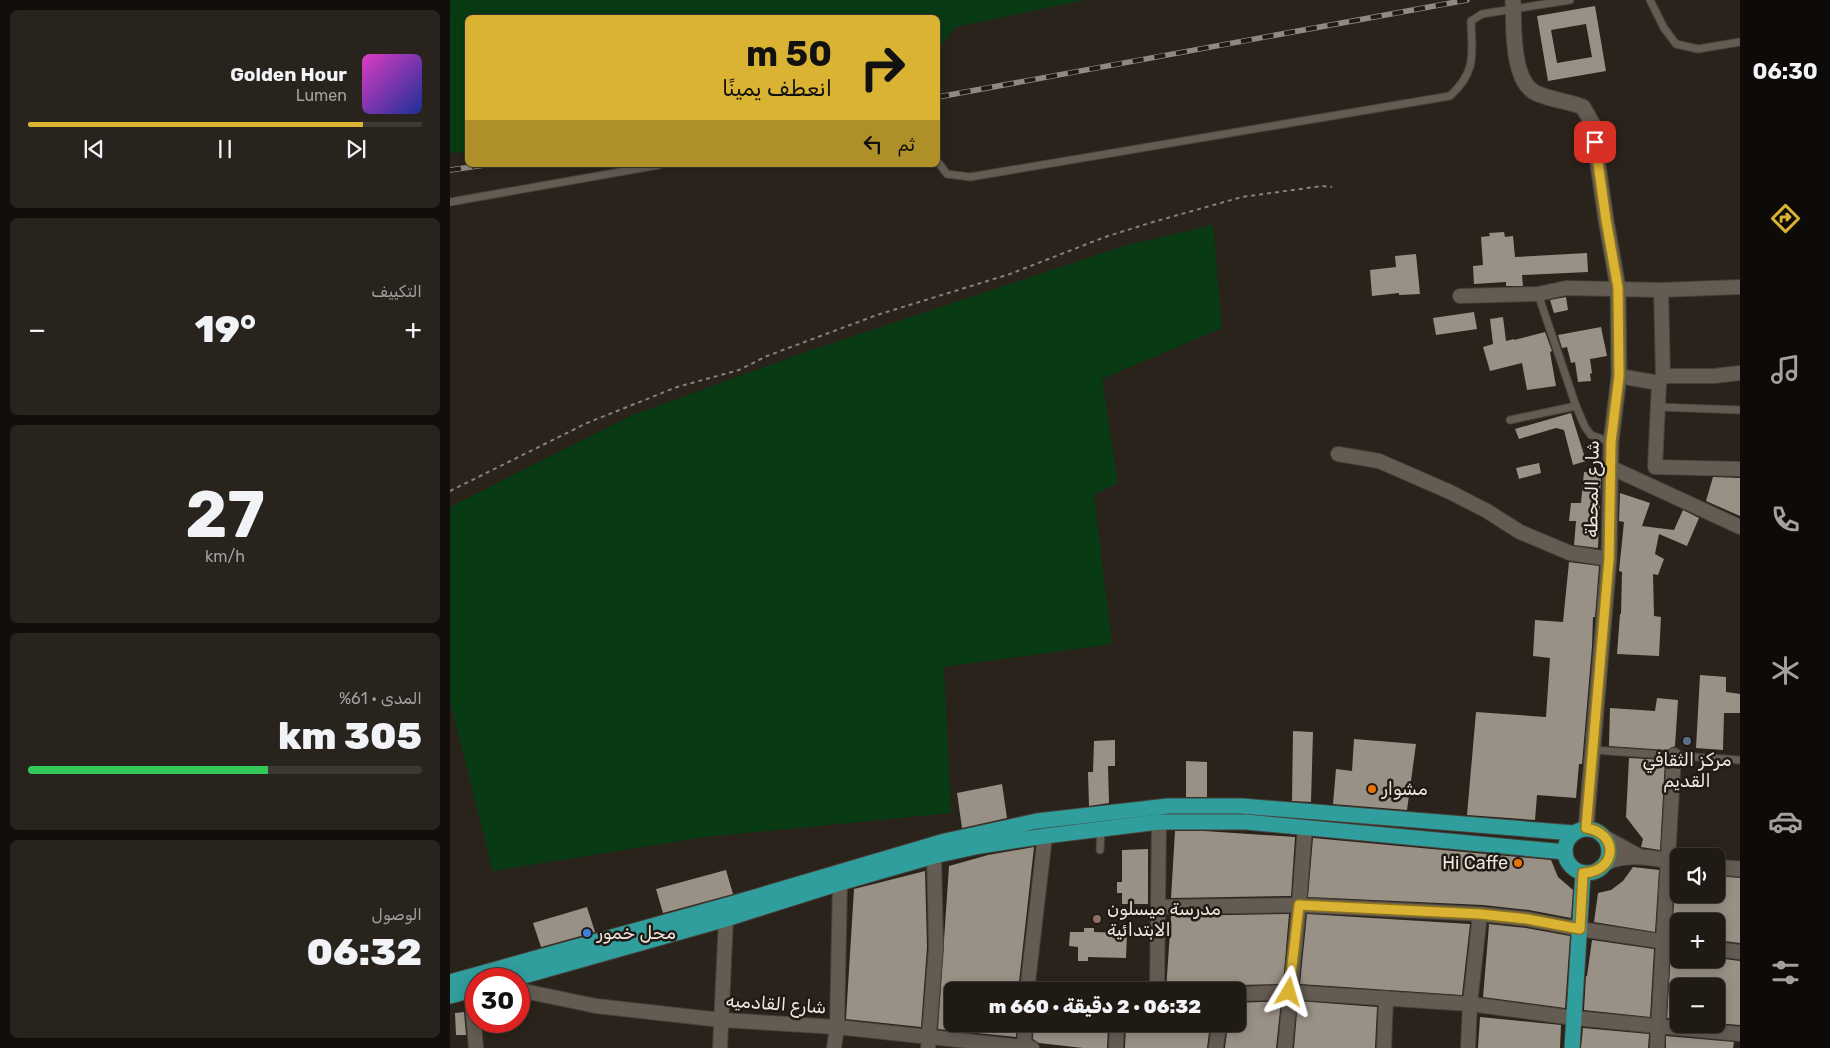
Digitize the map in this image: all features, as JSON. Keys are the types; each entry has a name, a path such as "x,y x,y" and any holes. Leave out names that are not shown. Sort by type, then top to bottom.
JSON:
{"main road":[{"name":"شارع المحطة","path":"1513,5 1512,33 1515,52 1526,85 1533,92 1543,96 1583,107 1592,122 1618,288 1619,376 1611,442 1609,559 1593,750 1580,831"},
{"path":"514,968 945,841 1037,821 1168,806 1242,806 1580,831 1594,829 1602,833 1607,839 1610,855 1601,869 1593,873 1583,873 1576,870 1566,859 1565,852 1569,838 1580,831"},
{"path":"530,974 726,919 934,856 980,846 1045,836 1159,822 1246,822 1565,852"},
{"path":"1607,839 1639,856"},
{"path":"1607,862 1622,857 1639,856 1670,861"},
{"path":"1725,867 1740,869"},
{"path":"1572,1048 1583,873"},
{"path":"450,982 465,979"},
{"path":"450,996 465,992"}],"street":[{"path":"1460,296 1538,294 1566,288 1661,290 1740,288"},
{"path":"1661,290 1661,380 1655,467 1740,469"},
{"path":"1619,376 1661,380 1740,373"},
{"path":"1338,454 1379,461 1450,492 1487,511 1520,532 1570,553 1609,559"},
{"path":"1610,467 1740,527"},
{"path":"1673,848 1674,755"},
{"path":"1157,982 1159,822"},
{"path":"1285,1048 1305,827"},
{"path":"1028,982 1045,836"},
{"path":"929,1042 936,947 934,856 945,841"},
{"path":"834,1048 837,1027 840,883"},
{"path":"1657,1048 1664,942 1670,889"},
{"path":"720,1048 726,919 730,904"},
{"path":"1159,907 1299,905 1480,914 1527,919 1670,943"},
{"path":"1468,1048 1470,1004 1480,914"},
{"path":"1725,950 1740,952"},
{"name":"شارع القادميه","path":"530,992 596,1006 721,1020 837,1027 929,1042 1027,1048"},
{"path":"1246,994 1289,992 1470,1004 1574,1018 1740,1034"},
{"path":"1384,1048 1386,998"},
{"path":"1025,1032 1027,1048"},
{"path":"1116,1048 1117,1032"},
{"path":"1216,1048 1218,1032"},
{"path":"475,1033 476,1048"}],"lane":[{"path":"940,165 947,174 970,177 1450,96 1463,84 1472,62 1471,21 1482,14 1513,5 1570,0"},
{"path":"1650,0 1664,28 1676,44 1698,48 1740,42"},
{"path":"450,202 648,167"},
{"path":"1538,294 1585,427 1591,435 1611,442"},
{"path":"1510,420 1576,406"},
{"path":"1658,407 1740,410"},
{"path":"1593,750 1740,760"},
{"path":"1100,850 1101,829"}],"path":[{"path":"450,491 587,423 677,387 739,370 767,356 877,315 1010,274 1105,237 1242,197 1322,186 1332,187"}],"green space":[{"path":"450,0 1085,0 955,27 940,47 940,15 465,15 465,151 450,153"},
{"path":"1213,225 1222,328 1102,379 1118,483 1094,495 1112,644 944,667 951,813 705,837 493,871 450,701 450,507 633,415 803,353 1124,246"}],"building":[{"path":"1595,6 1606,71 1548,81 1537,16","holes":["1586,24 1592,57 1557,63 1551,30"]},
{"path":"1504,232 1505,237 1513,236 1515,257 1587,253 1588,272 1522,275 1523,286 1506,286 1506,282 1474,284 1473,266 1483,265 1481,237 1490,236 1489,233"},
{"path":"1416,254 1420,294 1399,295 1399,293 1372,296 1370,270 1396,267 1395,256"},
{"path":"1566,297 1568,310 1554,313 1550,300"},
{"path":"1474,312 1477,329 1436,335 1433,318"},
{"path":"1503,317 1506,341 1545,332 1552,351 1550,352 1556,386 1527,390 1522,363 1490,371 1483,347 1493,344 1490,319"},
{"path":"1601,327 1607,356 1590,359 1591,381 1578,382 1575,362 1571,363 1567,347 1562,348 1558,335"},
{"path":"1571,413 1586,461 1573,465 1564,430 1556,428 1519,439 1515,429"},
{"path":"1539,463 1541,473 1519,479 1516,468"},
{"path":"1584,472 1601,473 1598,548 1574,545 1576,521 1569,521 1571,503 1581,503"},
{"path":"1713,477 1740,478 1740,516 1706,501"},
{"path":"1620,493 1650,503 1642,526 1674,530 1683,510 1699,518 1687,546 1659,534 1655,554 1664,559 1658,575 1653,574 1654,616 1661,617 1659,656 1617,654 1621,614 1622,572 1619,571 1624,522 1619,521"},
{"path":"1569,562 1599,566 1595,617 1593,617 1582,764 1579,764 1576,798 1537,795 1535,820 1467,815 1476,712 1546,717 1550,658 1533,656 1535,620 1563,622"},
{"path":"1700,675 1726,677 1726,692 1740,694 1740,713 1724,713 1723,750 1696,748"},
{"path":"1657,698 1678,700 1675,746 1667,750 1609,746 1610,708 1655,711"},
{"path":"1293,731 1313,732 1311,802 1292,801"},
{"name":"مشوار","path":"1354,739 1416,744 1407,810 1333,804 1336,769 1352,771"},
{"path":"1115,740 1115,766 1108,766 1109,803 1089,806 1088,772 1093,772 1094,741"},
{"path":"1629,758 1665,760 1660,850 1641,847 1643,839 1626,817"},
{"path":"1186,761 1207,762 1207,797 1186,797"},
{"path":"1002,784 1007,818 962,828 957,793"},
{"path":"1175,831 1295,837 1291,896 1171,898"},
{"path":"1313,838 1551,860 1558,877 1573,890 1571,918 1529,910 1483,905 1308,897"},
{"path":"1034,847 1019,982 944,982 944,1030 938,1029 949,866 988,855"},
{"path":"1148,849 1148,904 1122,904 1122,893 1117,893 1117,882 1122,882 1122,850"},
{"path":"1633,867 1659,870 1655,932 1594,922 1598,893 1611,890 1623,881"},
{"path":"726,870 733,894 663,913 656,889"},
{"path":"925,871 927,947 921,1027 846,1019 854,889"},
{"path":"1725,877 1740,878 1740,943 1725,941 1725,913 1673,913 1674,903 1725,903"},
{"path":"587,907 595,932 541,947 533,923"},
{"path":"1289,914 1283,984 1167,982 1171,916"},
{"path":"1307,914 1470,924 1462,995 1300,984"},
{"path":"1488,924 1526,928 1570,936 1565,1008 1483,997"},
{"path":"1084,928 1094,928 1094,932 1127,933 1126,958 1088,957 1088,961 1078,961 1078,947 1069,946 1070,932 1084,932"},
{"path":"1592,940 1654,949 1650,1017 1584,1010 1586,976"},
{"path":"1725,959 1740,961 1740,1025 1725,1024 1725,978 1670,978 1670,1018 1667,1018 1670,968 1725,968"},
{"path":"1281,1001 1276,1048 1225,1048 1227,1032 1246,1032 1246,1003"},
{"path":"1298,1001 1377,1007 1375,1048 1294,1048"},
{"path":"464,1012 466,1035 456,1035 455,1013"},
{"path":"1480,1017 1561,1025 1560,1048 1478,1048"},
{"path":"1583,1028 1649,1034 1648,1048 1581,1048"},
{"path":"967,1032 1016,1032 1016,1037"},
{"path":"1033,1032 1108,1032 1107,1048 1083,1048 1039,1043 1033,1039"},
{"path":"1126,1032 1209,1032 1207,1048 1125,1048"},
{"path":"1666,1036 1734,1042 1733,1048 1666,1048"}],"railway":[{"path":"940,97 1467,0"},
{"path":"450,170 471,167"}],"place":[{"name":"مركز الثقافي القديم","path":"1687,741"},
{"name":"مشوار","path":"1372,789"},
{"name":"Hi Caffe","path":"1518,863"},
{"name":"مدرسة ميسلون الابتدائية","path":"1097,919"},
{"name":"محل خمور","path":"587,933"}],"route":[{"path":"1289,992 1299,905 1480,914 1527,919 1580,929 1583,873 1593,873 1601,869 1610,855 1610,847 1602,833 1586,828 1609,559 1611,442 1619,376 1618,288 1595,142"}]}
